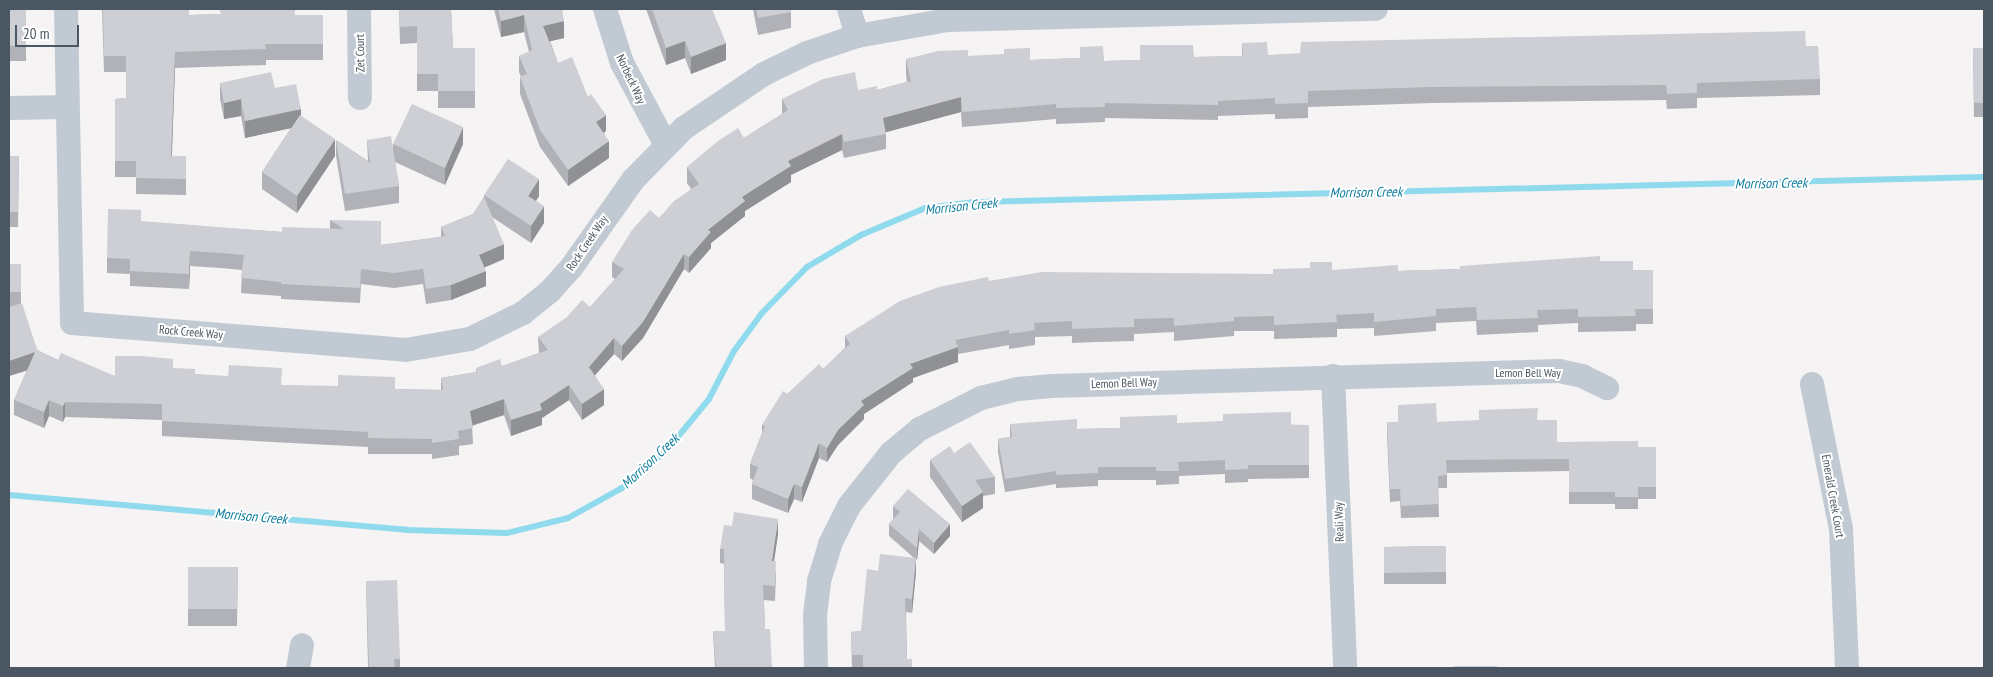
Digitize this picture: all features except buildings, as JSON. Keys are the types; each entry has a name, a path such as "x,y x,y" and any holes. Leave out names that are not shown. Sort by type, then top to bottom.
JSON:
{"street":[{"name":"Rock Creek Way","path":"66,9 72,323 406,350 470,339 523,313 551,290 571,268 609,210 666,144 723,99 764,74 807,53 857,36 948,20 1376,9"},
{"name":"Zet Court","path":"359,9 360,98"},
{"name":"Norbeck Way","path":"606,9 622,63 666,144"},
{"path":"849,9 857,36"},
{"path":"9,108 67,107"},
{"name":"Lemon Bell Way","path":"816,668 815,615 819,581 830,544 848,506 891,453 920,428 950,411 981,398 1018,389 1333,376 1559,371 1582,376 1607,388"},
{"name":"Reali Way","path":"1333,376 1345,668"},
{"name":"Emerald Creek Court","path":"1812,384 1841,529 1847,668"},
{"path":"298,668 302,645"}],"waterway":[{"name":"Morrison Creek","path":"9,495 406,530 507,533 568,518 622,488 667,450 709,399 734,351 762,313 807,267 861,235 925,208 975,202 1984,177"}]}
